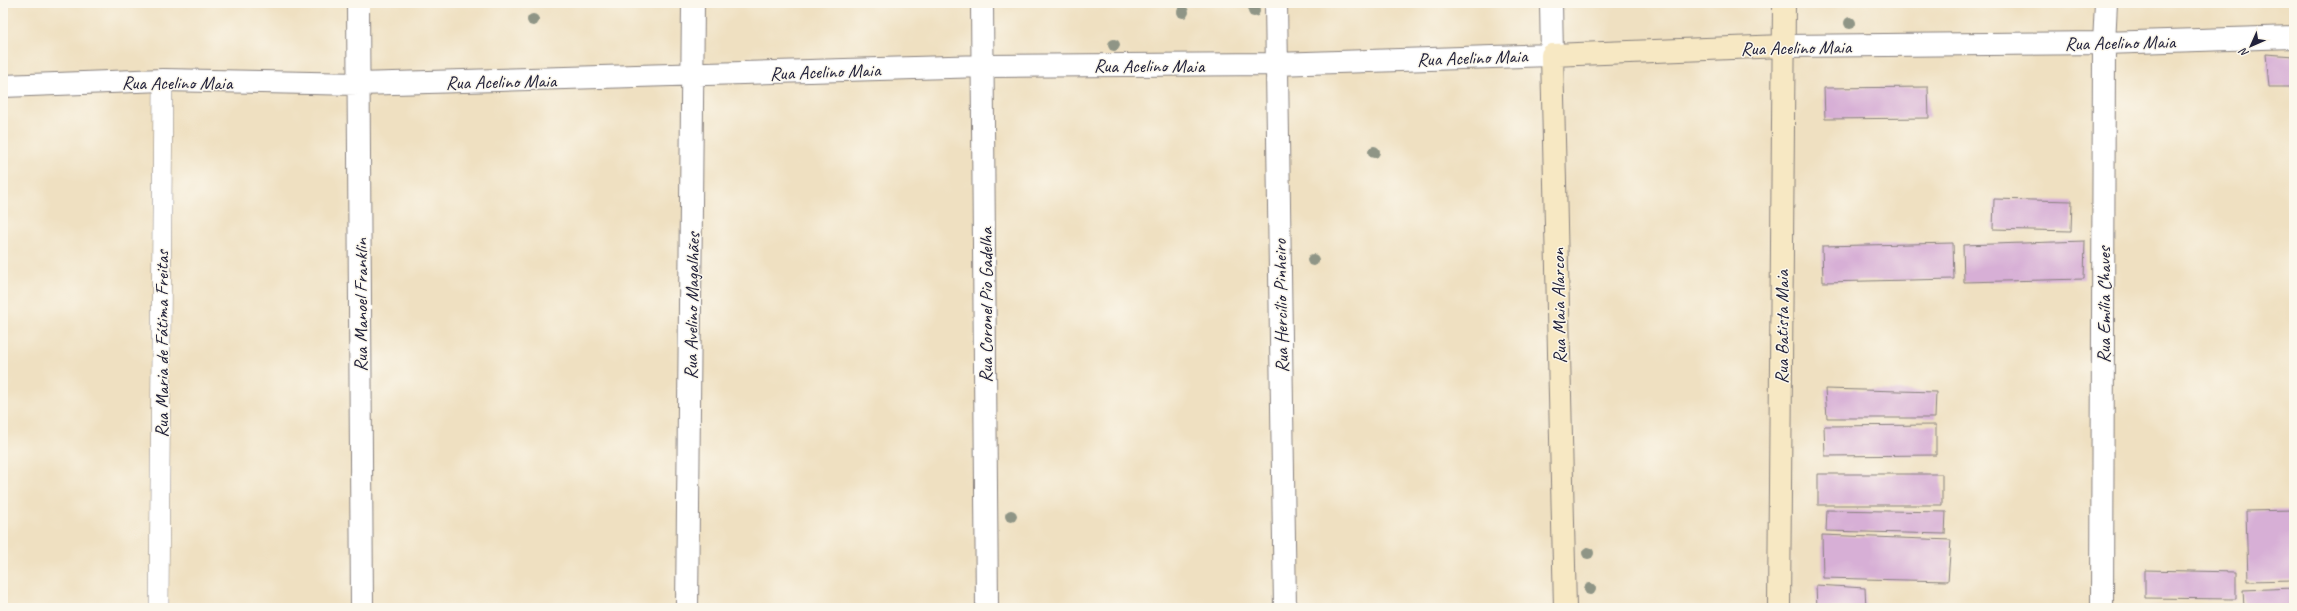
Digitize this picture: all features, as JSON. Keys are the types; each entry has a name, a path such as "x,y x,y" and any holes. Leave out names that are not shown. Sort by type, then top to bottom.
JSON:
{"main road":[{"name":"Rua Batista Maia","path":"1779,608 1784,3"},
{"name":"Rua Acelino Maia","path":"1552,55 1783,46"},
{"name":"Rua Maia Alarcon","path":"1552,55 1565,608"}],"street":[{"name":"Rua Manoel Franklin","path":"358,3 362,608"},
{"name":"Rua Avelino Magalhães","path":"687,608 694,76 693,3"},
{"name":"Rua Coronel Pio Gadelha","path":"982,3 984,66 987,608"},
{"name":"Rua Hercílio Pinheiro","path":"1276,3 1285,608"},
{"name":"Rua Maia Alarcon","path":"1551,3 1552,55"},
{"name":"Rua Emília Chaves","path":"2102,608 2104,43 2106,3"},
{"name":"Rua Acelino Maia","path":"1783,46 2104,43 2294,37"},
{"name":"Rua Acelino Maia","path":"3,86 163,80 359,84 694,76 984,66 1276,64 1552,55"}],"lane":[{"name":"Rua Maria de Fátima Freitas","path":"159,608 163,80"}],"building":[{"path":"2266,54 2294,56 2294,87 2269,87"},
{"path":"1928,87 1929,118 1825,119 1824,88"},
{"path":"1994,199 2072,201 2071,231 1993,229"},
{"path":"2085,241 2084,279 1964,282 1963,245"},
{"path":"1953,243 1954,279 1823,282 1822,246"},
{"path":"1825,389 1936,392 1935,418 1827,418"},
{"path":"1936,425 1936,455 1825,456 1824,426"},
{"path":"1818,474 1942,474 1942,505 1818,505"},
{"path":"1827,510 1946,512 1945,534 1826,531"},
{"path":"2294,510 2294,580 2248,581 2246,511"},
{"path":"1822,535 1951,540 1948,581 1823,578"},
{"path":"2145,570 2236,572 2236,599 2145,598"},
{"path":"1816,585 1865,588 1866,608 1817,608"},
{"path":"2294,588 2294,608 2244,608 2243,590"},
{"path":"2150,606 2223,607 2223,608 2150,608"}]}
